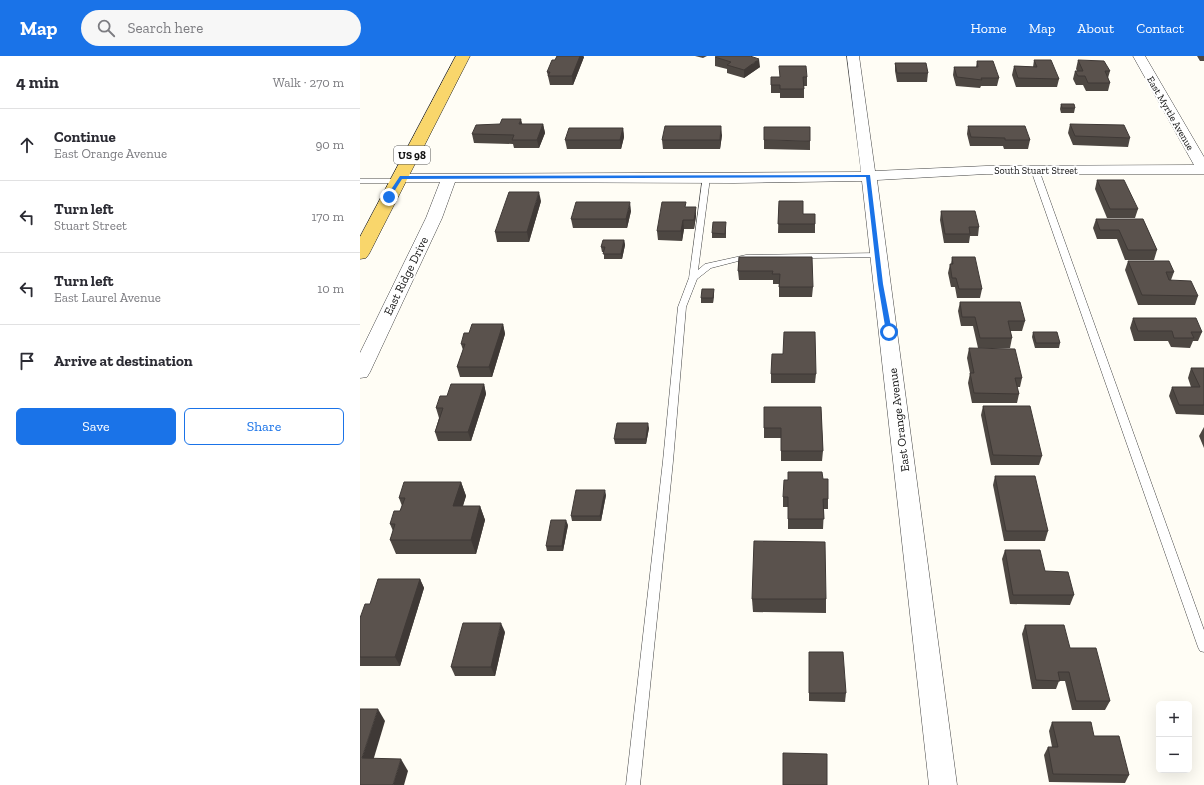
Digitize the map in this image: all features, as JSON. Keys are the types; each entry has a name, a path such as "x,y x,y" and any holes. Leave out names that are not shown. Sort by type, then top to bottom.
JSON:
{"main road":[{"name":"US 98","path":"360,254 463,56"}],"street":[{"name":"East Orange Avenue","path":"853,56 878,255 880,284 889,332 943,785"},
{"name":"East Myrtle Avenue","path":"1139,56 1204,170"},
{"name":"South Stuart Street","path":"399,179 868,176 986,170 1204,170"},
{"name":"East Ridge Drive","path":"360,372 434,218 450,178"}],"lane":[{"path":"1035,170 1204,647"},
{"path":"633,785 668,461 682,307 693,278 706,178"},
{"path":"360,181 399,179"},
{"path":"693,278 708,266 746,257 878,255"}],"building":[{"path":"557,56 580,56 572,76 548,76 550,72 547,72 552,60 555,60"},
{"path":"750,56 759,59 744,70 727,65 731,62 715,57"},
{"path":"1034,60 1051,60 1059,79 1018,78 1014,66 1037,67"},
{"path":"1078,60 1104,61 1110,71 1105,71 1110,83 1088,83 1085,76 1078,76 1075,71 1083,71"},
{"path":"977,61 993,61 999,78 981,78 982,80 957,77 954,67 978,67"},
{"path":"895,63 926,63 928,73 897,73"},
{"path":"779,66 806,66 807,77 803,77 804,89 780,89 780,85 771,85 771,77 780,77"},
{"path":"1061,104 1074,104 1075,108 1062,108"},
{"path":"502,119 521,119 519,124 543,124 537,140 512,140 514,135 472,134 476,125 500,124"},
{"path":"1070,124 1124,125 1130,138 1075,136"},
{"path":"665,126 721,126 720,140 662,140"},
{"path":"968,126 1025,126 1030,140 1005,140 1005,138 971,137"},
{"path":"764,127 810,127 810,141 764,140"},
{"path":"569,128 623,128 620,140 565,140"},
{"path":"1097,180 1124,180 1138,209 1110,209"},
{"path":"509,192 539,192 527,232 495,232"},
{"path":"779,201 803,201 803,214 815,214 815,224 778,224"},
{"path":"576,202 630,202 626,219 571,219"},
{"path":"662,202 686,202 685,207 696,207 694,220 683,220 681,231 657,231"},
{"path":"941,211 975,211 979,227 969,227 970,234 945,234"},
{"path":"1096,219 1143,219 1157,250 1128,250 1119,230 1100,230"},
{"path":"713,222 726,222 725,234 712,233"},
{"path":"603,240 624,240 621,254 603,254 605,247 601,247"},
{"path":"739,257 812,257 813,287 779,287 780,274 772,274 773,271 738,271"},
{"path":"952,257 975,257 982,289 959,289 956,278 952,278 950,264 953,264"},
{"path":"1128,261 1169,261 1174,272 1166,272 1169,280 1191,281 1198,296 1142,295"},
{"path":"702,289 714,289 713,298 701,298"},
{"path":"960,302 1020,302 1025,321 1008,321 1012,338 980,338 975,317 962,317"},
{"path":"1133,318 1196,318 1202,332 1191,332 1194,338 1174,338 1172,331 1138,331"},
{"path":"472,324 503,324 489,367 457,367 465,344 461,344 464,333 469,333"},
{"path":"784,332 815,332 816,374 771,374 772,354 783,354"},
{"path":"1033,332 1057,332 1060,343 1036,343"},
{"path":"969,348 1015,349 1022,378 1015,378 1019,394 974,393 970,373 974,373"},
{"path":"1191,368 1204,368 1204,405 1179,405 1172,387 1200,387"},
{"path":"451,384 484,384 468,432 435,432 443,408 436,408 440,396 447,396"},
{"path":"983,406 1030,406 1042,456 993,455"},
{"path":"764,407 821,407 823,451 781,451 781,428 764,428"},
{"path":"617,423 648,423 646,439 614,439"},
{"path":"788,472 822,472 823,479 828,479 828,499 823,499 824,519 788,519 788,497 783,497 784,480 788,480"},
{"path":"995,476 1035,476 1048,531 1006,531"},
{"path":"404,482 461,482 453,506 480,506 471,540 390,540 395,524 390,524 394,511 400,511 405,498 399,498"},
{"path":"576,490 605,490 600,516 571,516"},
{"path":"551,520 566,520 562,546 546,546"},
{"path":"754,541 825,542 826,599 752,599"},
{"path":"1005,550 1040,550 1045,571 1068,572 1074,595 1013,595"},
{"path":"378,579 420,579 395,657 360,657 360,618 365,604 370,604"},
{"path":"463,623 501,623 491,667 451,667"},
{"path":"1025,625 1064,625 1070,648 1096,648 1110,701 1076,701 1069,672 1058,672 1060,681 1036,680"},
{"path":"809,652 843,652 846,693 809,693"},
{"path":"360,709 378,709 362,758 401,759 393,785 360,785"},
{"path":"1052,722 1091,722 1094,736 1119,736 1129,775 1053,774 1048,747 1058,747"},
{"path":"783,753 827,754 827,785 783,785"}],"route":[{"path":"389,197 400,177 734,178 868,176 878,255 880,284 889,332"}]}
